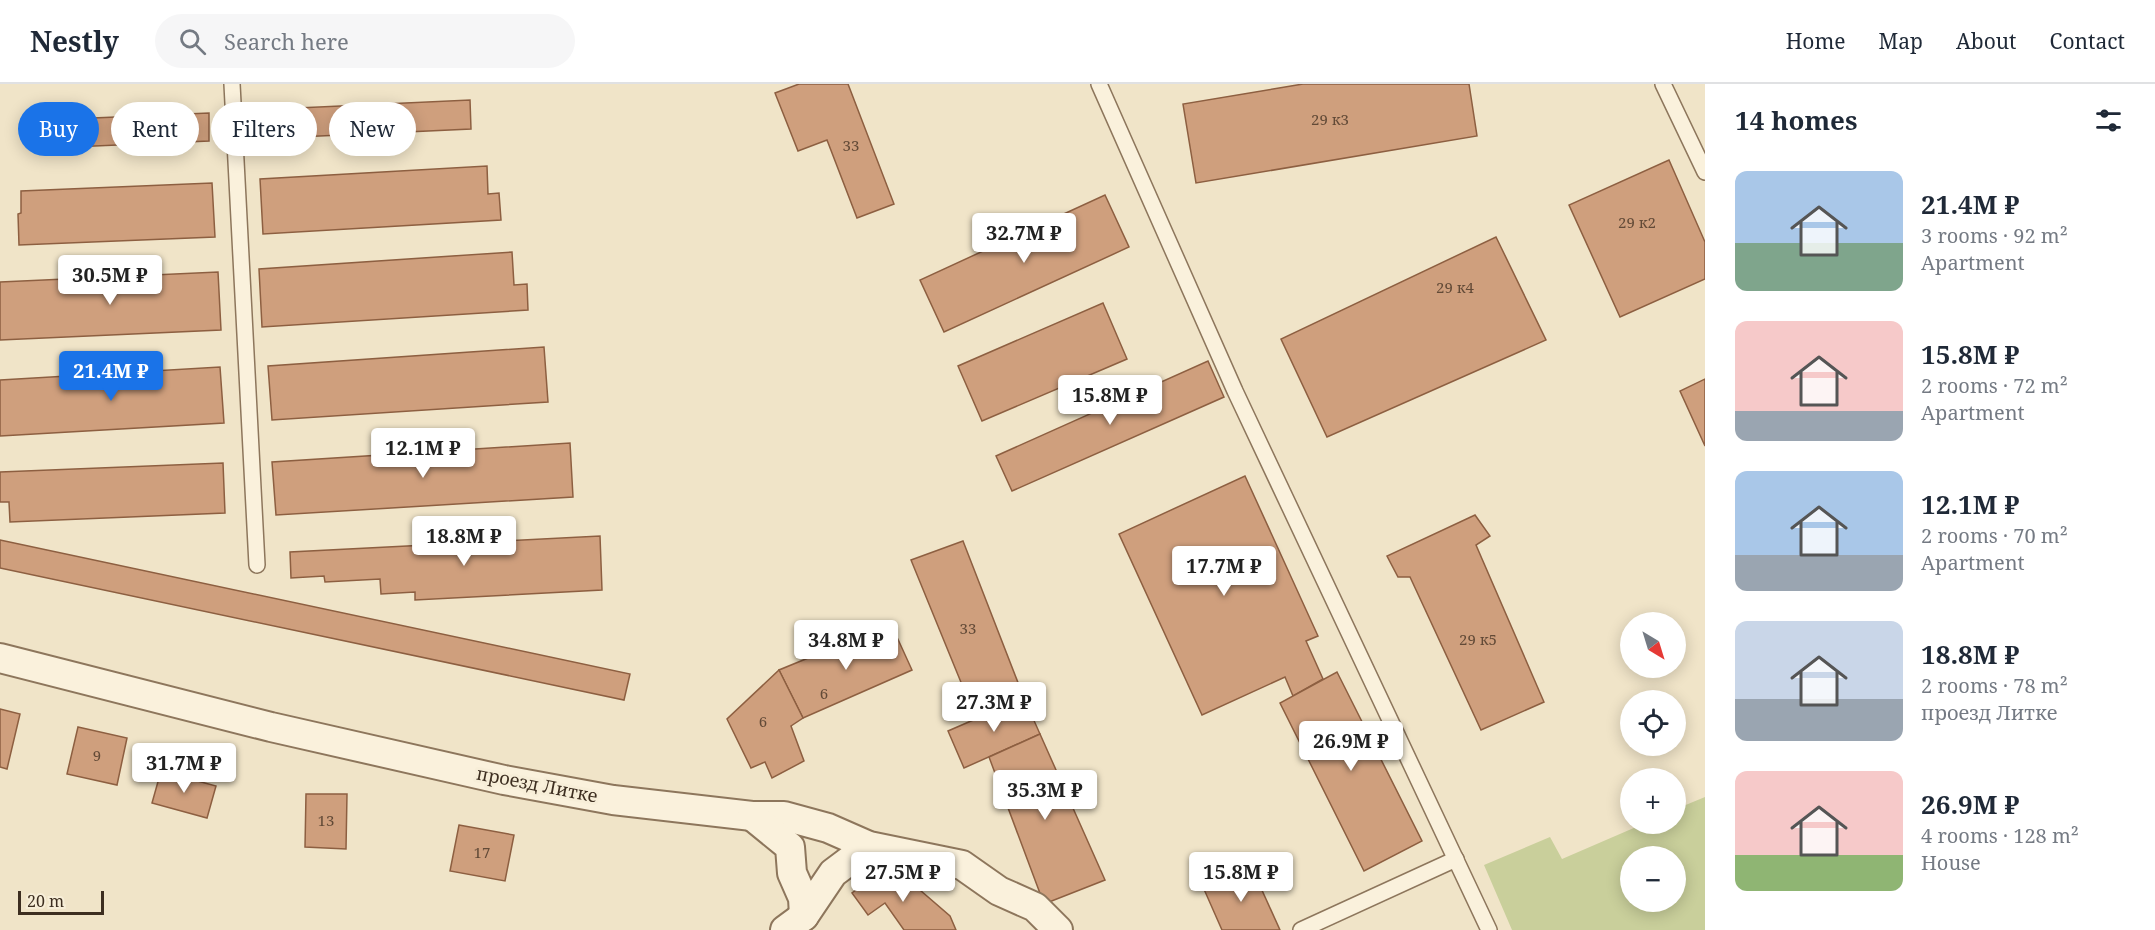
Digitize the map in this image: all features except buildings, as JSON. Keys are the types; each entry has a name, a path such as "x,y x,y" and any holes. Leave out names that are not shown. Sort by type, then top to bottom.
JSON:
{"street":[{"name":"проезд Литке","path":"0,658 271,727 504,780 613,800 752,816 784,816 828,828 869,846 962,865 999,891 1035,907 1058,930"},
{"path":"752,816 790,847 792,873 803,898 795,923"},
{"path":"795,923 832,873 869,846"}],"lane":[{"path":"232,84 257,565"},
{"path":"1099,84 1235,391 1489,930"},
{"path":"1663,84 1705,172"},
{"path":"1301,930 1456,859"}],"green space":[{"path":"1705,797 1705,930 1512,930 1484,865 1550,837 1562,859 1620,834 1686,834 1686,805"}]}
